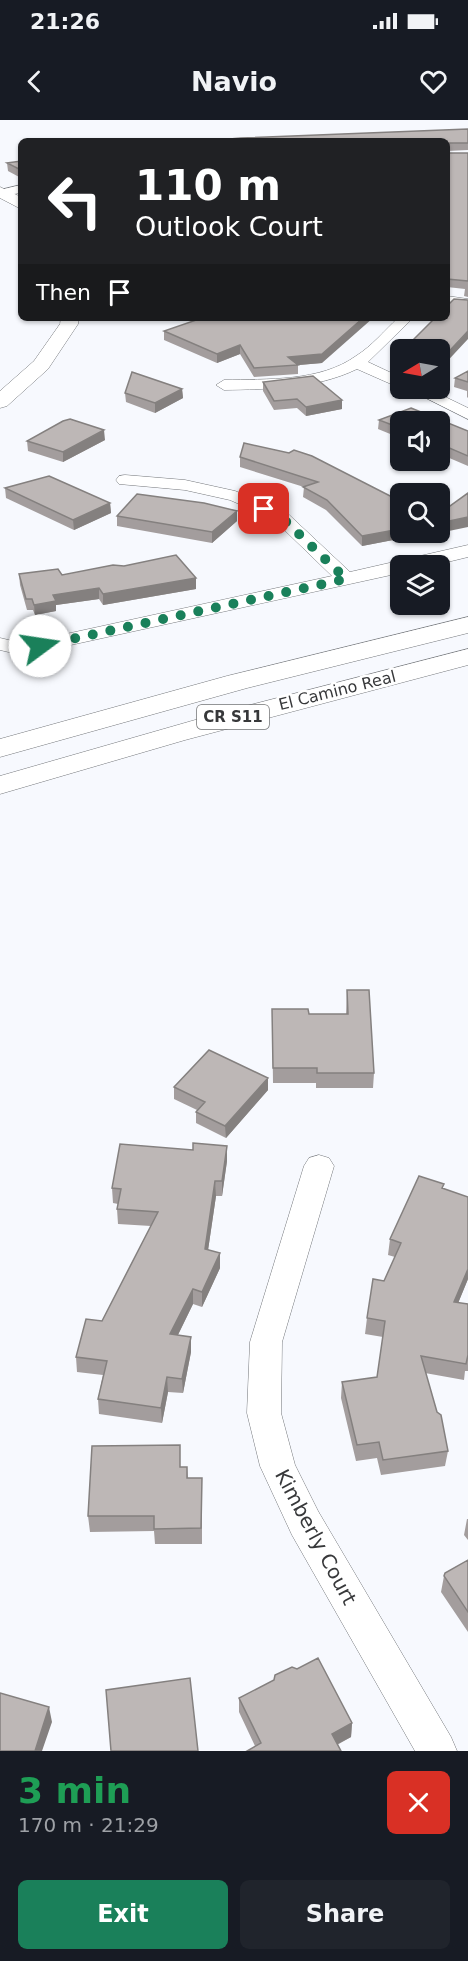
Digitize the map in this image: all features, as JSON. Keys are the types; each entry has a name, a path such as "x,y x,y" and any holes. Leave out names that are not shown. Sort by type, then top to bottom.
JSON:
{"main road":[{"path":"1,193 18,202"},
{"path":"0,402 41,365 70,321"},
{"name":"El Camino Real","path":"0,748 237,682 468,626"},
{"name":"El Camino Real","path":"0,785 239,715 468,657"}],"street":[{"path":"1,193 18,190"},
{"path":"450,300 468,303"},
{"path":"224,385 308,379 341,371 357,363 403,321"},
{"path":"357,363 390,378"},
{"path":"436,399 468,414"},
{"path":"125,480 185,485 235,496 279,515 346,579"},
{"path":"450,555 468,551"},
{"path":"0,644 17,648 34,647 390,569"},
{"name":"Kimberly Court","path":"319,1166 266,1342 264,1413 278,1466 305,1523 436,1751"}],"building":[{"path":"468,129 468,143 450,143 450,138 241,138"},
{"path":"450,153 468,153 468,281 450,279"},
{"path":"18,161 18,168 7,163"},
{"path":"454,299 468,300 468,331 450,350 450,339 414,339 432,321 450,321 450,303"},
{"path":"193,321 360,321 322,354 288,357 298,365 254,368 240,345 217,354 164,331"},
{"path":"468,371 468,382 455,378"},
{"path":"132,372 182,389 155,403 125,393"},
{"path":"313,376 342,400 306,407 297,399 274,401 263,382"},
{"path":"411,408 418,411 403,411"},
{"path":"390,416 390,424 379,420"},
{"path":"70,419 104,430 63,452 27,441 63,421"},
{"path":"450,424 468,431 468,456 450,448"},
{"path":"244,443 289,453 294,450 312,456 390,496 390,531 362,536 327,500 303,487 318,482 240,457"},
{"path":"49,476 110,503 73,520 5,488"},
{"path":"468,493 468,517 450,521 450,506"},
{"path":"137,494 204,503 237,511 212,532 117,516"},
{"path":"176,555 196,578 103,594 99,588 53,595 56,601 34,605 32,599 26,599 19,574 58,569 62,575 113,565 124,566"},
{"path":"347,990 369,990 374,1073 317,1073 317,1068 273,1068 272,1009 308,1009 309,1014 348,1014"},
{"path":"209,1050 268,1078 225,1126 196,1112 205,1102 174,1087"},
{"path":"193,1143 227,1146 222,1181 215,1181 205,1249 220,1253 202,1292 193,1289 170,1334 191,1337 182,1379 167,1377 161,1408 98,1399 107,1361 76,1357 86,1319 102,1321 158,1212 117,1209 121,1189 112,1188 120,1144 193,1150"},
{"path":"419,1176 444,1184 442,1188 468,1197 468,1269 454,1302 468,1304 468,1355 466,1364 421,1356 437,1412 441,1415 448,1451 383,1460 379,1442 357,1445 342,1382 377,1377 385,1321 367,1318 373,1279 384,1281 401,1243 390,1239"},
{"path":"180,1445 180,1467 187,1467 187,1478 202,1478 201,1528 154,1529 154,1516 88,1516 92,1446"},
{"path":"468,1560 468,1612 444,1576 445,1573"},
{"path":"318,1658 352,1723 332,1734 341,1751 247,1751 261,1743 239,1698 274,1680 275,1675 292,1667 297,1669"},
{"path":"190,1678 198,1751 111,1751 106,1690"},
{"path":"0,1693 49,1707 35,1751 0,1751"}],"route":[{"path":"40,646 346,579 279,515 264,509"}]}
